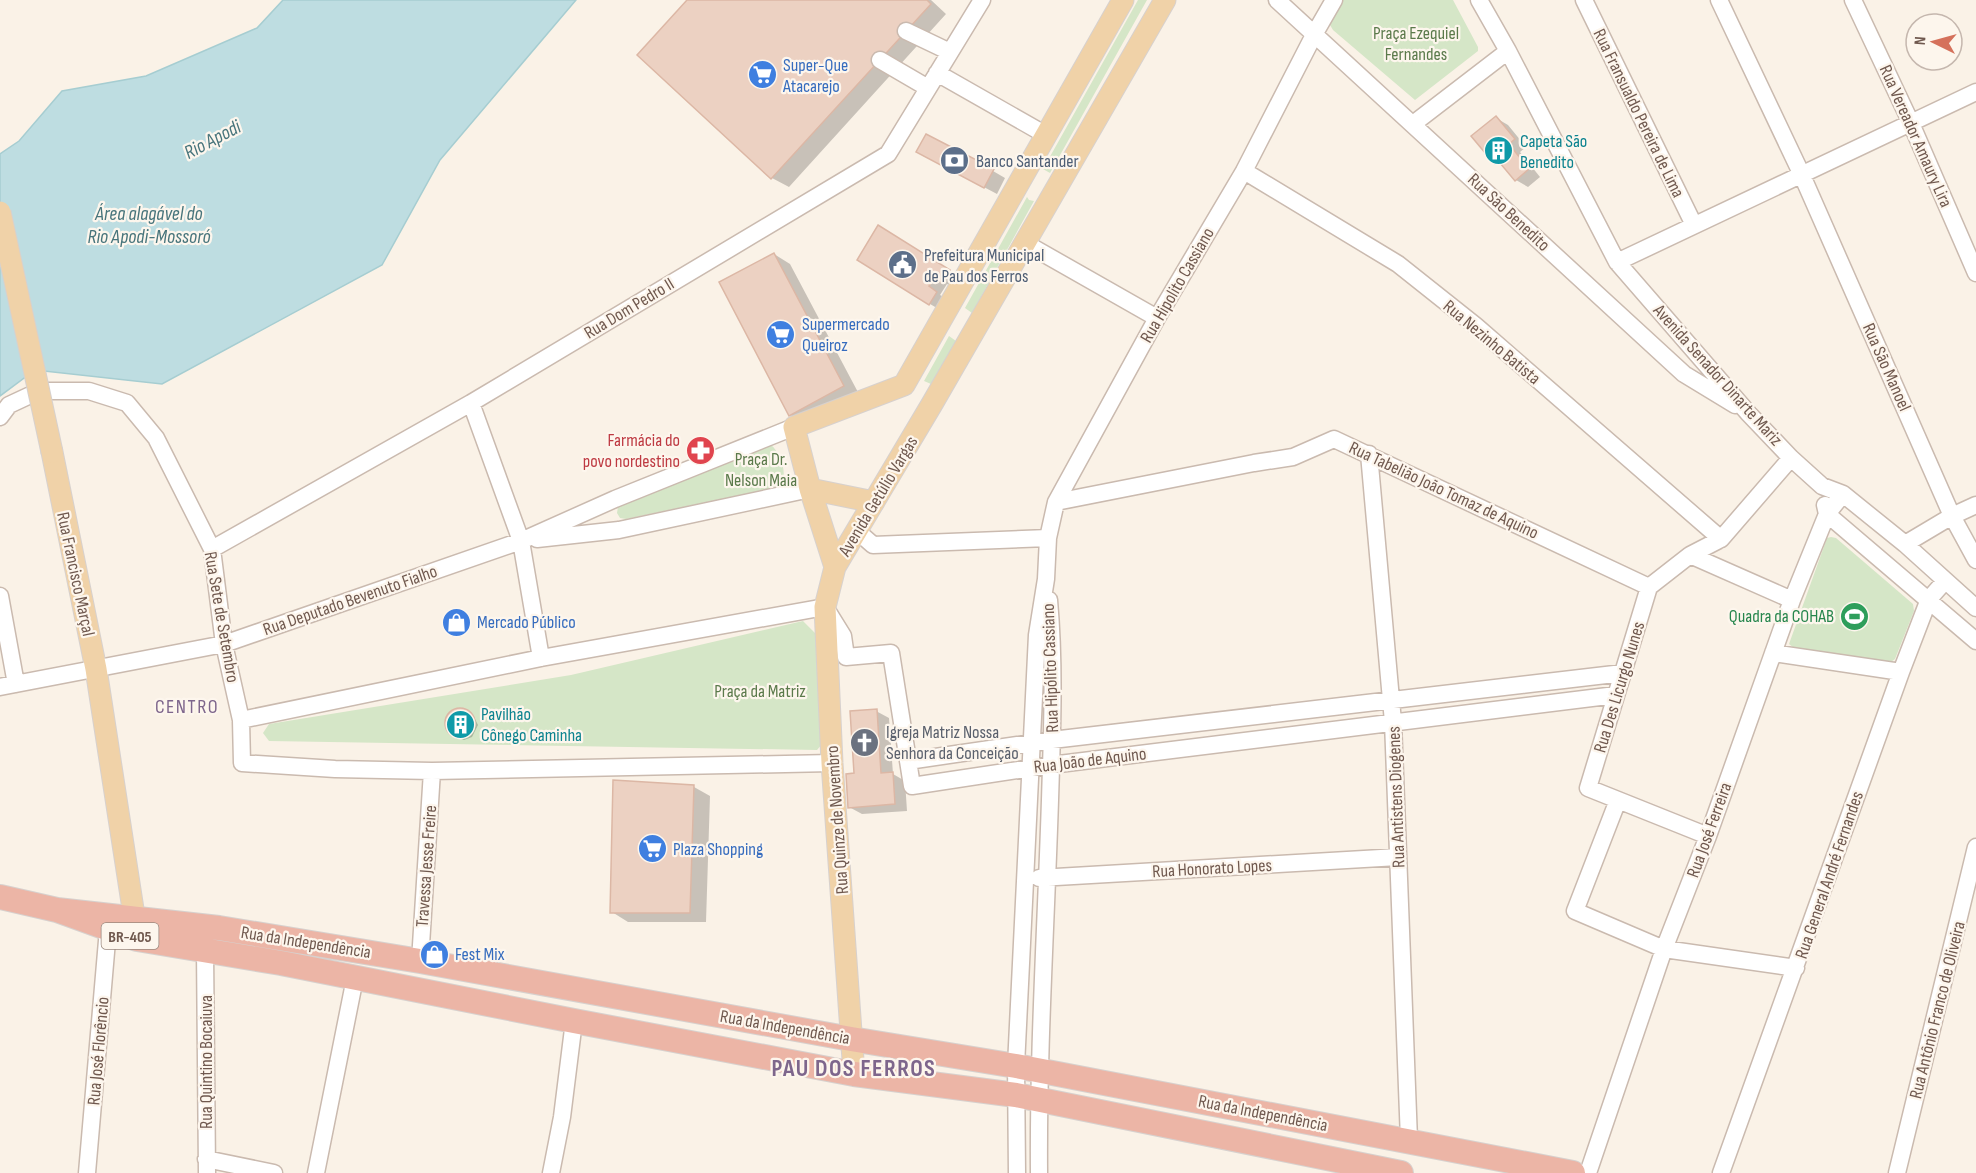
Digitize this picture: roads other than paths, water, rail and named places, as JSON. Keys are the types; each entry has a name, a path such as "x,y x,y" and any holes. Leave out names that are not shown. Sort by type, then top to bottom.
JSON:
{"highway":[{"name":"BR-405","path":"0,897 137,929 205,950"},
{"name":"BR-405","path":"57,910 108,929 137,929"},
{"name":"Rua da Independência","path":"137,929 219,928 420,961 851,1039 1028,1068 1573,1173"},
{"name":"Rua da Independência","path":"205,950 854,1074 1027,1097 1401,1173"}],"main road":[{"path":"794,428 904,385 1123,0"},
{"name":"Avenida Getúlio Vargas","path":"835,567 1165,0"},
{"name":"Rua Francisco Marçal","path":"0,212 96,669 137,929"},
{"name":"Avenida Getúlio Vargas","path":"794,428 810,489 835,567"},
{"path":"810,489 874,502"},
{"name":"Rua Quinze de Novembro","path":"835,567 825,607 832,763 854,1074"}],"street":[{"name":"Rua Dom Pedro II","path":"212,549 471,403 888,154 982,0"},
{"name":"Rua São Benedito","path":"1276,0 1315,33 1684,374 1749,414"},
{"name":"Rua Hipolito Cassiano","path":"1046,579 1048,538 1056,502 1157,318 1244,171 1334,0"},
{"path":"1479,0 1508,51 1617,262 1976,92"},
{"name":"Rua Fransualdo Pereira de Lima","path":"1584,0 1694,225"},
{"name":"Rua São Manoel","path":"1719,0 1802,173 1952,516 1976,560"},
{"name":"Rua Vereador Amaury Lira","path":"1853,0 1910,122 1976,273"},
{"path":"906,31 950,52"},
{"path":"1413,124 1508,51"},
{"path":"880,60 928,88"},
{"path":"937,73 1046,135"},
{"name":"Rua Nezinho Batista","path":"1244,171 1398,264 1485,334 1721,539"},
{"path":"1025,243 1157,318"},
{"name":"Avenida Senador Dinarte Mariz","path":"1617,262 1749,414 1791,458 1821,486 1843,494 1905,544 1976,608"},
{"path":"0,417 9,405 39,391"},
{"name":"Rua Sete de Setembro","path":"39,391 89,391 127,403 156,438 212,549 224,644 241,720 243,763 334,769 432,771"},
{"path":"471,403 521,541 541,658"},
{"path":"521,541 615,499 794,428"},
{"name":"Rua Tabelião João Tomaz de Aquino","path":"1056,502 1293,457 1334,440 1369,454 1649,586"},
{"name":"Rua Antistens Diogenes","path":"1369,454 1394,722 1409,1140"},
{"path":"1649,586 1690,555 1721,539 1791,458"},
{"path":"1821,486 1827,514 1976,640"},
{"path":"521,541 619,530 810,489"},
{"name":"Rua José Ferreira","path":"1588,1173 1664,949 1708,836 1792,600 1827,514 1843,494"},
{"path":"1905,544 1952,516 1976,505"},
{"path":"857,531 873,544 1048,538"},
{"name":"Rua Deputado Bevenuto Fialho","path":"8,686 224,644 521,541"},
{"path":"1690,555 1792,600"},
{"name":"Rua Hipólito Cassiano","path":"1039,1173 1027,1097 1048,877 1052,638 1046,579"},
{"name":"Rua Hipólito Cassiano","path":"1017,1173 1027,1097 1028,1068 1026,879 1031,744 1037,634 1046,579"},
{"name":"Rua General André Fernandes","path":"1721,1173 1901,672 1929,599 1945,581"},
{"name":"Rua Des Licurgo Nunes","path":"1618,800 1588,788 1649,586"},
{"path":"0,596 8,686"},
{"path":"241,720 541,658 825,607 843,636 846,657 891,653 908,761"},
{"path":"1773,653 1901,672"},
{"name":"Rua João de Aquino","path":"1616,695 1051,765 912,786 908,761 1052,740 1623,673"},
{"path":"432,771 832,763"},
{"name":"Travessa Jesse Freire","path":"420,961 432,771"},
{"path":"1708,836 1618,800 1575,911 1664,949 1796,968"},
{"name":"Rua Antônio Franco de Oliveira","path":"1897,1173 1976,847"},
{"name":"Rua Honorato Lopes","path":"1026,879 1398,857"},
{"name":"Rua José Florêncio","path":"87,1173 108,929"},
{"name":"Rua Quintino Bocaiuva","path":"205,950 207,1166"},
{"path":"316,1173 355,978"},
{"path":"551,1173 562,1117 574,1022"},
{"path":"207,1166 274,1173"}],"water":[{"name":"Área alagável do Rio Apodi-Mossoró","path":"283,0 576,0 440,160 382,265 162,384 35,370 0,396 0,154 19,141 62,91 146,76 257,28"}],"place":[{"name":"Super-Que Atacarejo","path":"762,75"},
{"name":"Capeta São Benedito","path":"1499,151"},
{"name":"Banco Santander","path":"955,161"},
{"name":"Prefeitura Municipal de Pau dos Ferros","path":"903,265"},
{"name":"Supermercado Queiroz","path":"781,334"},
{"name":"Farmácia do povo nordestino","path":"701,450"},
{"name":"Quadra da COHAB","path":"1855,616"},
{"name":"Mercado Público","path":"456,622"},
{"name":"Pavilhão Cônego Caminha","path":"460,724"},
{"name":"Igreja Matriz Nossa Senhora da Conceição","path":"865,742"},
{"name":"Plaza Shopping","path":"652,849"},
{"name":"Fest Mix","path":"434,954"}],"district":[{"name":"CENTRO","path":"187,706"},
{"name":"PAU DOS FERROS","path":"854,1068"}],"park label":[{"name":"Praça Ezequiel Fernandes","path":"1416,43"},
{"name":"Praça Dr. Nelson Maia","path":"761,469"},
{"name":"Praça da Matriz","path":"760,691"}],"water label":[{"name":"Rio Apodi","path":"212,139"}]}
